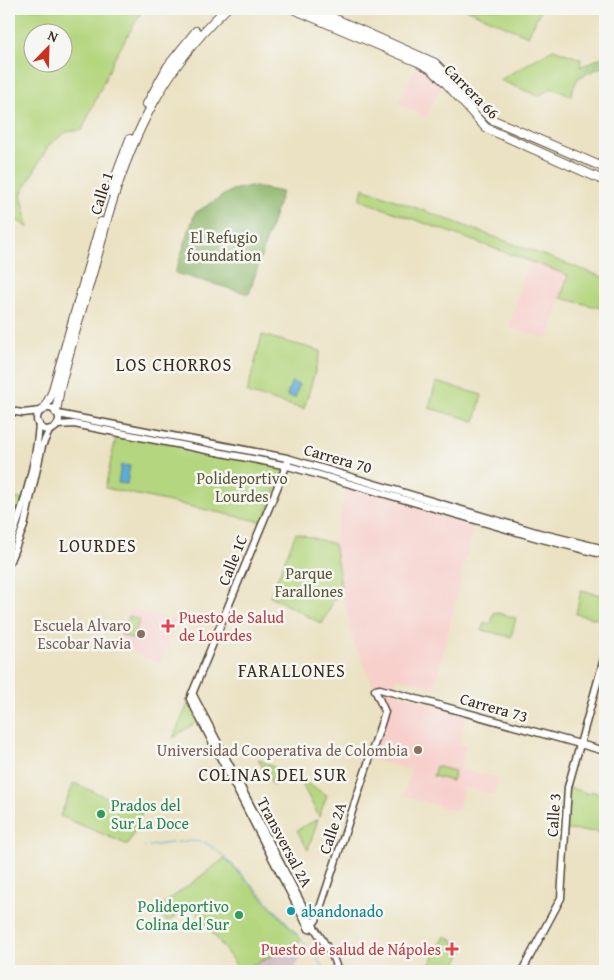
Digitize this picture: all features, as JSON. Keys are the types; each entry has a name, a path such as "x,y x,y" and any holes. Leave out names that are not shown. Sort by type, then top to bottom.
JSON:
{"main road":[{"name":"Calle 1","path":"43,410 52,393 106,202 123,154 168,66 187,41 219,9"},
{"name":"Calle 1","path":"57,413 58,394 109,211 134,140 150,107 181,56 226,9"},
{"name":"Carrera 66","path":"292,9 431,69 486,128 605,181"},
{"name":"Carrera 66","path":"313,9 435,63 490,118 605,168"}],"street":[{"path":"9,411 23,413 50,409 57,413 57,425 50,430 42,446 24,526 9,563"},
{"path":"9,546 18,523 37,444 38,416 43,410"},
{"path":"23,413 43,428 50,430"},
{"name":"Carrera 70","path":"57,413 289,459 539,533 605,549"},
{"name":"Carrera 70","path":"57,425 74,424 287,468 533,537 605,554"},
{"name":"Calle 1C","path":"191,696 287,468 289,459"},
{"name":"Calle 3","path":"522,971 562,898 568,787 605,656"},
{"name":"Carrera 73","path":"375,690 380,689 605,751"},
{"name":"Calle 2A","path":"311,926 316,920 386,712 375,690"},
{"name":"Transversal 2A","path":"191,696 311,926"},
{"path":"311,926 332,955 338,971"}],"shaded area":[{"path":"418,62 444,81 426,117 398,104"},
{"path":"528,261 568,275 548,339 509,327"},
{"path":"348,483 475,519 435,687 397,678 393,692 467,714 459,743 466,745 460,768 499,779 494,795 464,787 458,811 404,796 411,770 370,759 385,712 352,638 334,544"},
{"name":"Escuela Alvaro Escobar Navia","path":"130,609 178,621 159,663 113,643"},
{"path":"298,943 300,960 293,971 251,971 249,967"}],"green space":[{"path":"9,9 143,9 114,59 82,130 66,132 49,145 21,194 29,228 9,215"},
{"path":"466,9 541,9 528,36"},
{"path":"553,49 581,59 580,67 605,56 605,65 578,78 570,96 552,88 538,96 500,80"},
{"name":"El Refugio foundation","path":"250,186 282,192 249,294 175,273 195,213 232,190"},
{"path":"363,188 605,278 605,309 561,298 568,275 360,200"},
{"path":"262,335 321,351 304,409 247,393"},
{"path":"436,382 482,395 475,421 429,408"},
{"name":"Polideportivo Lourdes","path":"117,433 286,466 263,522 105,488"},
{"path":"9,496 23,500 20,516 9,513"},
{"name":"Parque Farallones","path":"296,533 334,544 341,586 322,624 270,596"},
{"path":"581,590 605,596 605,621 576,614"},
{"path":"494,612 516,618 511,637 482,630 484,622 491,624"},
{"path":"129,616 140,620 132,639 121,634"},
{"path":"190,699 200,720 173,738"},
{"path":"258,759 289,775 273,785"},
{"path":"436,766 455,771 452,781 433,776"},
{"path":"300,780 327,795 319,817"},
{"name":"Prados del Sur La Doce","path":"74,783 142,813 128,845 60,816"},
{"path":"568,787 589,794 590,791 605,795 605,822 602,832 565,830"},
{"path":"318,819 308,850 297,830"},
{"name":"Polideportivo Colina del Sur","path":"225,858 301,939 298,943 249,967 239,969 192,905 167,922 157,909"},
{"path":"445,936 465,947 452,971 426,971"}],"water":[{"path":"291,382 299,385 295,398 287,396"},
{"path":"121,465 130,466 127,484 118,483"}],"waterway":[{"path":"585,70 605,60"},
{"path":"144,847 192,841 205,843 215,849 268,901 326,971"}],"place":[{"name":"Puesto de Salud de Lourdes","path":"168,626"},
{"name":"Escuela Alvaro Escobar Navia","path":"141,634"},
{"name":"Universidad Cooperativa de Colombia","path":"418,750"},
{"name":"Prados del Sur La Doce","path":"101,814"},
{"name":"abandonado","path":"291,911"},
{"name":"Polideportivo Colina del Sur","path":"239,915"},
{"name":"Puesto de salud de Nápoles","path":"452,949"}],"district":[{"name":"LOS CHORROS","path":"174,364"},
{"name":"LOURDES","path":"98,545"},
{"name":"FARALLONES","path":"292,670"},
{"name":"COLINAS DEL SUR","path":"273,774"}]}
